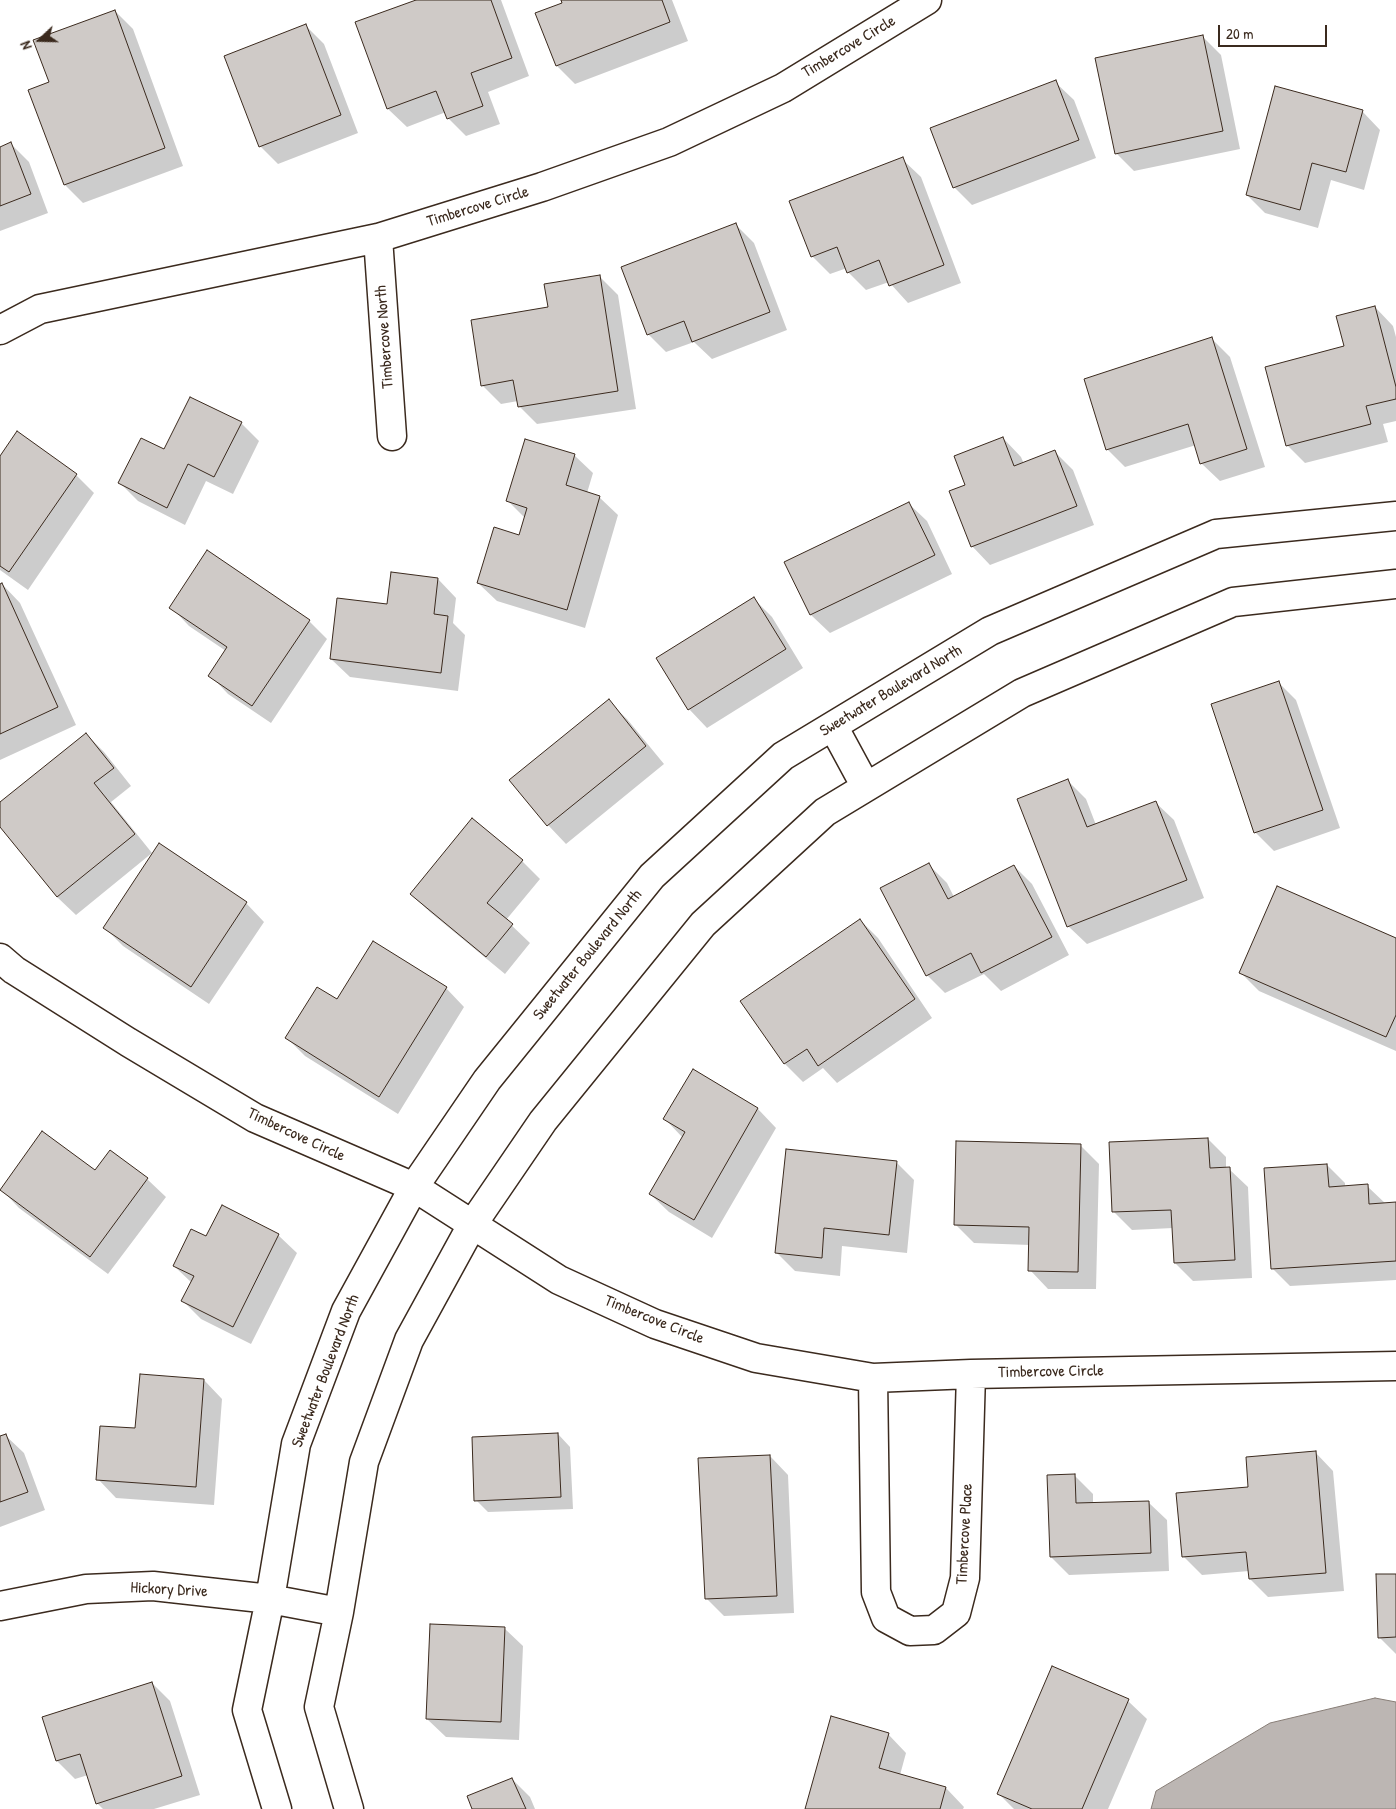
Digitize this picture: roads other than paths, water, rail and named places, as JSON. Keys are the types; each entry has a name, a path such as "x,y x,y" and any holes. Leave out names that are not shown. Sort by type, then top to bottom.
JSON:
{"street":[{"name":"Timbercove Circle","path":"0,330 40,309 378,238 542,187 669,142 783,88 926,0"},
{"name":"Timbercove North","path":"378,238 392,436"},
{"name":"Sweetwater Boulevard North","path":"276,1809 247,1710 270,1599 296,1444 346,1310 414,1187 487,1080 652,876 783,756 990,630 1216,534 1396,516"},
{"path":"349,1809 319,1707 339,1612 364,1462 409,1340 472,1224 543,1121 702,924 824,812 1022,693 1233,602 1396,584"},
{"path":"833,726 866,787"},
{"name":"Timbercove Circle","path":"0,958 14,970 128,1042 255,1118 414,1187 560,1280 655,1324 756,1358 873,1378 971,1374 1396,1366"},
{"name":"Timbercove Place","path":"873,1378 876,1592 886,1618 910,1631 934,1630 956,1612 965,1578 971,1374"},
{"name":"Hickory Drive","path":"0,1606 86,1589 152,1586 270,1599 339,1612"}]}
